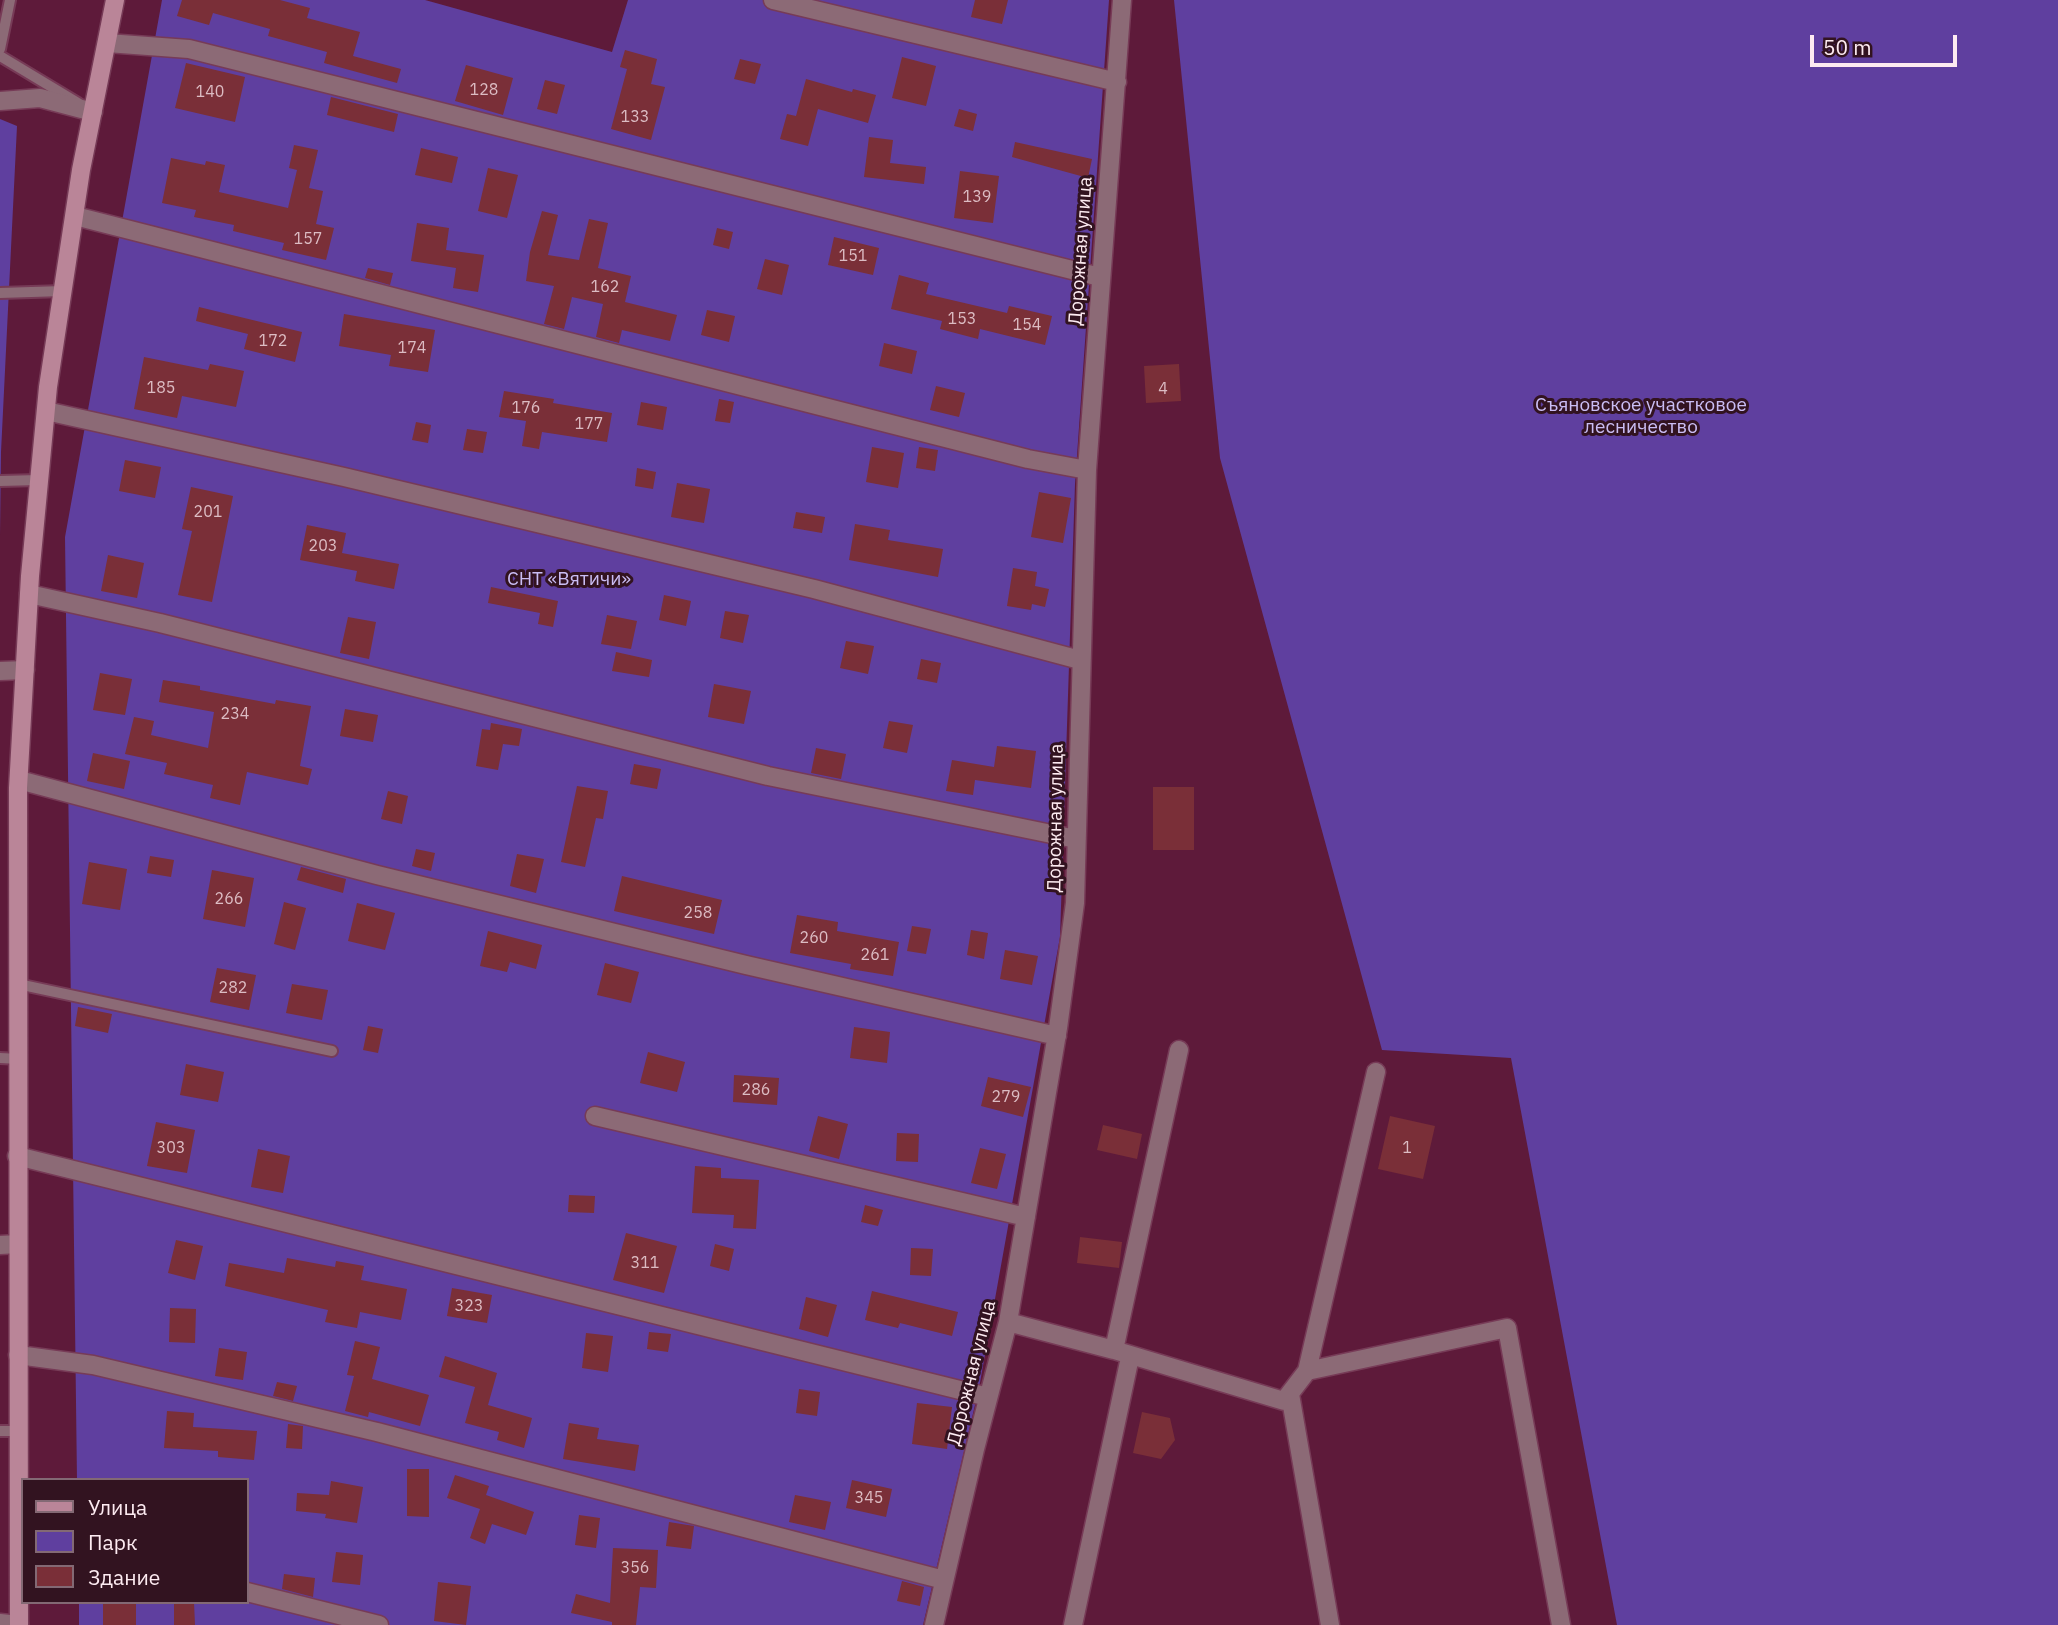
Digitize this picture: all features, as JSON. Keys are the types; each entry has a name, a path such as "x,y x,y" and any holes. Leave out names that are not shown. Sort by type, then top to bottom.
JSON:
{"main road":[{"path":"19,1625 21,1545 18,1355 9,1245 18,1156 19,779 24,670 46,411 75,216 116,0"}],"street":[{"path":"773,0 1117,82"},
{"name":"Дорожная улица","path":"934,1625 1008,1322 1057,1036 1075,903 1087,470 1122,0"},
{"path":"107,44 189,49 1100,277"},
{"path":"0,101 40,98 93,112"},
{"path":"75,216 1028,458 1087,470"},
{"path":"46,411 331,474 814,589 1080,660"},
{"path":"29,594 160,623 768,776 1076,839"},
{"path":"0,671 24,670"},
{"path":"19,779 377,876 746,965 1057,1036"},
{"path":"1073,1625 1179,1050"},
{"path":"1008,1322 1284,1401 1307,1371 1376,1072"},
{"path":"596,1116 1026,1217"},
{"path":"18,1156 988,1397"},
{"path":"1307,1371 1507,1328 1561,1625"},
{"path":"18,1355 93,1365 377,1432 944,1580"},
{"path":"1290,1394 1330,1625"},
{"path":"248,1591 379,1625"},
{"path":"0,1623 19,1625"}],"lane":[{"path":"0,49 10,0"},
{"path":"0,56 93,112"},
{"path":"0,293 63,291"},
{"path":"0,481 39,480"},
{"path":"18,984 332,1051"},
{"path":"0,1058 19,1059"},
{"path":"0,1431 19,1431"}],"green space":[{"name":"СНТ «Вятичи»","path":"162,0 425,0 612,52 628,0 1109,0 1075,484 1060,937 979,1388 923,1625 79,1625 79,1604 248,1604 248,1478 77,1478 65,537"},
{"name":"Съяновское участковое лесничество","path":"1174,0 2058,0 2058,1625 1617,1625 1511,1058 1382,1050 1220,458"},
{"path":"0,119 17,126 1,452 0,535"}],"building":[{"path":"182,0 280,0 310,8 307,18 360,32 353,56 401,69 397,83 324,63 327,52 268,36 270,29 213,13 209,25 177,16"},
{"path":"975,0 1008,0 1002,24 971,17"},
{"path":"625,50 657,59 651,84 665,87 651,140 611,129 627,69 620,67"},
{"path":"902,57 936,66 926,106 892,98"},
{"path":"740,59 761,64 755,84 734,79"},
{"path":"186,63 245,77 235,122 175,108"},
{"path":"466,65 513,78 503,115 455,101"},
{"path":"806,79 852,92 853,89 876,95 868,123 818,109 808,146 780,139 787,114 796,116"},
{"path":"545,80 565,85 557,114 537,109"},
{"path":"331,97 398,114 394,132 327,115"},
{"path":"959,109 977,114 973,131 954,126"},
{"path":"869,137 893,140 890,163 926,167 924,184 864,177"},
{"path":"1015,142 1092,159 1088,178 1012,157"},
{"path":"294,145 318,150 309,188 323,191 316,224 334,228 326,260 282,250 284,243 233,231 234,225 194,217 196,210 162,203 171,158 205,165 206,161 225,165 219,192 288,208 297,170 289,168"},
{"path":"421,148 458,157 452,183 415,175"},
{"path":"488,168 518,175 507,218 478,211"},
{"path":"960,171 999,176 993,223 954,218"},
{"path":"542,211 558,215 548,255 579,260 589,219 608,223 598,268 631,276 625,302 677,315 670,341 622,330 619,343 596,337 603,304 572,297 564,329 544,324 554,286 526,281 530,252"},
{"path":"417,223 449,228 446,250 484,255 478,292 453,288 456,268 411,261"},
{"path":"717,228 733,232 729,249 713,245"},
{"path":"834,237 879,248 873,275 828,265"},
{"path":"765,259 789,265 782,295 757,289"},
{"path":"368,268 393,273 390,285 365,278"},
{"path":"899,275 929,283 926,294 1007,313 1009,306 1052,316 1045,345 980,329 978,339 940,329 942,321 891,309"},
{"path":"199,307 302,332 295,362 244,349 248,334 196,321"},
{"path":"707,310 735,316 729,342 701,335"},
{"path":"344,314 435,330 428,372 389,366 391,355 339,346"},
{"path":"884,343 917,351 912,374 879,366"},
{"path":"144,357 208,370 210,364 244,371 236,407 182,396 177,418 134,409"},
{"path":"1179,364 1181,401 1146,403 1144,366"},
{"path":"936,386 965,393 959,417 930,410"},
{"path":"504,391 554,399 553,403 612,413 607,442 542,432 539,449 522,446 526,421 499,417"},
{"path":"719,399 734,402 730,423 715,421"},
{"path":"641,402 667,407 663,430 637,425"},
{"path":"416,422 431,425 428,443 412,440"},
{"path":"467,429 487,432 483,453 463,450"},
{"path":"872,447 904,453 898,488 866,482"},
{"path":"919,447 938,450 935,471 916,468"},
{"path":"125,460 161,467 155,498 119,491"},
{"path":"637,468 656,472 653,489 635,486"},
{"path":"677,483 710,489 704,523 671,517"},
{"path":"191,487 233,496 212,602 178,595 192,531 182,529"},
{"path":"1039,492 1071,498 1063,543 1031,537"},
{"path":"796,512 825,517 822,533 793,528"},
{"path":"855,524 890,530 888,540 943,549 938,577 849,560"},
{"path":"307,525 346,533 342,553 399,564 394,589 355,581 357,571 300,560"},
{"path":"108,555 144,563 137,598 101,591"},
{"path":"1013,568 1037,572 1035,586 1049,589 1045,607 1032,604 1031,610 1007,606"},
{"path":"491,587 558,601 553,627 538,624 540,613 488,603"},
{"path":"664,595 691,601 686,626 659,620"},
{"path":"725,611 749,615 743,643 720,638"},
{"path":"607,615 637,621 631,649 601,644"},
{"path":"348,617 376,622 369,659 340,653"},
{"path":"846,641 874,646 868,674 840,668"},
{"path":"616,652 652,660 649,677 612,671"},
{"path":"921,659 941,663 937,683 917,679"},
{"path":"100,673 132,679 125,715 93,710"},
{"path":"163,680 275,704 276,700 311,706 300,766 312,769 308,785 247,772 240,805 210,798 213,785 164,774 167,763 125,754 134,717 154,721 151,735 208,748 214,712 159,702"},
{"path":"714,684 751,691 744,724 708,717"},
{"path":"345,709 378,715 373,742 340,736"},
{"path":"889,721 913,725 907,753 883,748"},
{"path":"491,723 522,729 519,746 503,744 498,770 476,766 482,729 490,730"},
{"path":"997,746 1036,751 1031,788 975,780 973,795 946,791 952,760 994,767"},
{"path":"816,748 846,754 841,779 811,773"},
{"path":"93,753 130,761 124,789 87,781"},
{"path":"634,764 661,769 657,789 630,784"},
{"path":"577,786 608,791 603,819 596,818 585,867 561,862"},
{"path":"1153,787 1194,787 1194,850 1153,850"},
{"path":"388,791 408,796 402,824 381,819"},
{"path":"416,849 435,853 431,871 412,866"},
{"path":"517,854 544,859 536,893 510,886"},
{"path":"150,856 174,860 171,877 147,873"},
{"path":"89,862 127,869 120,910 82,904"},
{"path":"301,867 346,879 343,893 297,880"},
{"path":"212,870 254,878 245,927 203,919"},
{"path":"622,876 722,900 714,934 614,911"},
{"path":"284,902 306,908 295,950 274,944"},
{"path":"357,903 395,913 385,950 348,941"},
{"path":"797,915 838,922 837,931 899,942 893,976 850,969 851,964 790,953"},
{"path":"912,926 931,929 926,954 907,951"},
{"path":"971,930 988,933 984,959 967,955"},
{"path":"488,931 542,945 536,969 510,962 507,972 480,966"},
{"path":"1005,950 1038,956 1032,985 1000,979"},
{"path":"605,963 639,972 631,1003 597,995"},
{"path":"217,968 256,975 249,1010 210,1002"},
{"path":"292,984 328,990 322,1020 286,1013"},
{"path":"78,1007 112,1014 108,1033 75,1026"},
{"path":"368,1026 383,1029 378,1053 363,1050"},
{"path":"854,1027 890,1032 887,1063 850,1058"},
{"path":"648,1052 685,1062 677,1092 640,1083"},
{"path":"186,1064 224,1072 218,1102 180,1095"},
{"path":"734,1075 779,1078 777,1105 733,1102"},
{"path":"988,1077 1031,1087 1023,1117 981,1106"},
{"path":"818,1116 848,1124 839,1159 809,1151"},
{"path":"1390,1116 1435,1126 1423,1179 1378,1169"},
{"path":"156,1122 195,1130 187,1173 147,1166"},
{"path":"1103,1125 1142,1134 1137,1159 1097,1150"},
{"path":"897,1133 919,1134 918,1162 896,1161"},
{"path":"980,1148 1006,1154 997,1189 971,1183"},
{"path":"258,1149 290,1156 283,1193 251,1187"},
{"path":"695,1166 721,1168 721,1178 759,1180 756,1229 733,1228 734,1215 692,1213"},
{"path":"569,1195 595,1196 594,1213 568,1212"},
{"path":"865,1205 883,1210 878,1226 861,1222"},
{"path":"626,1233 677,1246 664,1293 613,1280"},
{"path":"1080,1237 1122,1242 1119,1268 1077,1263"},
{"path":"176,1240 203,1246 195,1280 168,1273"},
{"path":"715,1244 734,1249 729,1271 710,1266"},
{"path":"911,1248 933,1249 931,1276 910,1275"},
{"path":"287,1258 335,1267 336,1261 364,1266 361,1280 407,1289 401,1320 360,1312 357,1328 325,1322 328,1310 225,1286 229,1263 284,1273"},
{"path":"452,1288 492,1295 487,1323 447,1316"},
{"path":"872,1291 958,1312 952,1336 900,1323 898,1328 865,1320"},
{"path":"806,1297 837,1305 828,1337 799,1329"},
{"path":"170,1308 196,1309 195,1343 169,1342"},
{"path":"649,1332 671,1334 668,1352 647,1349"},
{"path":"586,1333 613,1336 608,1372 582,1368"},
{"path":"355,1341 380,1347 372,1379 429,1395 420,1426 369,1412 368,1417 345,1411 354,1376 347,1375"},
{"path":"219,1348 247,1352 243,1380 215,1376"},
{"path":"445,1356 497,1373 488,1405 532,1418 524,1448 497,1440 499,1432 465,1423 475,1387 439,1377"},
{"path":"277,1382 297,1386 293,1401 273,1396"},
{"path":"799,1389 820,1392 817,1416 796,1413"},
{"path":"917,1403 952,1407 947,1449 912,1444"},
{"path":"167,1411 194,1413 193,1427 257,1431 254,1460 218,1457 218,1451 164,1448"},
{"path":"1142,1412 1170,1418 1175,1440 1161,1459 1133,1453"},
{"path":"569,1423 599,1428 597,1439 639,1445 635,1471 563,1459"},
{"path":"288,1424 303,1426 302,1449 286,1448"},
{"path":"407,1469 429,1469 429,1517 407,1516"},
{"path":"455,1475 489,1486 486,1495 534,1512 526,1535 492,1524 485,1544 470,1538 480,1509 447,1498"},
{"path":"852,1480 892,1489 886,1517 846,1508"},
{"path":"331,1481 363,1487 357,1523 325,1518 326,1514 296,1511 297,1493 329,1495"},
{"path":"795,1495 831,1502 825,1530 789,1522"},
{"path":"579,1515 600,1518 596,1548 575,1545"},
{"path":"669,1522 694,1526 691,1549 666,1546"},
{"path":"613,1548 658,1550 656,1588 640,1587 636,1625 612,1625 612,1622 571,1613 576,1594 610,1603"},
{"path":"336,1552 363,1555 360,1585 332,1582"},
{"path":"284,1574 315,1578 313,1597 282,1589"},
{"path":"902,1581 924,1587 920,1606 897,1601"},
{"path":"438,1582 471,1586 466,1625 434,1621"},
{"path":"103,1604 136,1604 136,1625 103,1625"},
{"path":"174,1604 194,1604 195,1625 174,1625"}]}
